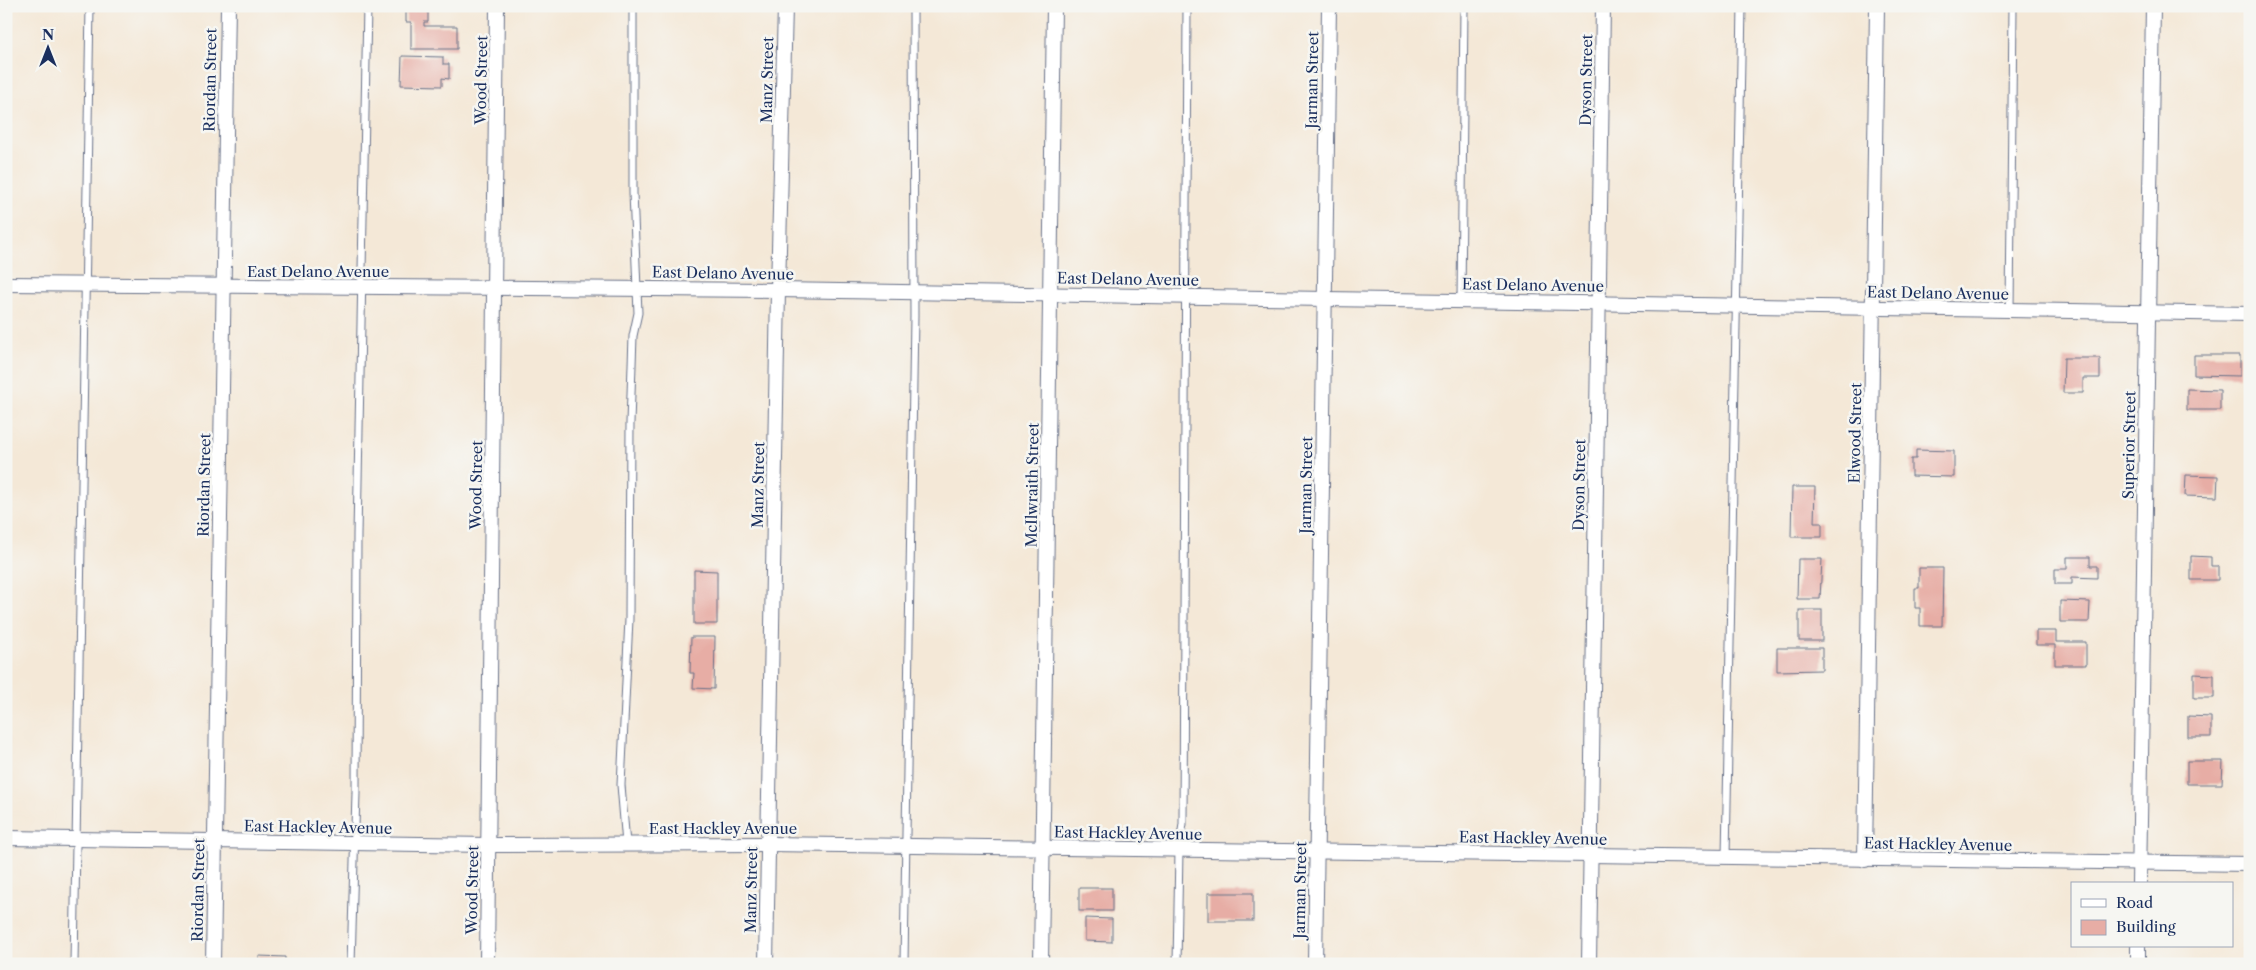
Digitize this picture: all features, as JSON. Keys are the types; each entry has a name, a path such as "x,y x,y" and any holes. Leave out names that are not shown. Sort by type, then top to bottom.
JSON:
{"street":[{"name":"Riordan Street","path":"213,964 228,6"},
{"name":"Wood Street","path":"487,964 498,6"},
{"name":"Manz Street","path":"766,964 785,6"},
{"name":"McIlwraith Street","path":"1041,964 1054,6"},
{"name":"Jarman Street","path":"1315,964 1329,6"},
{"name":"Dyson Street","path":"1589,964 1603,6"},
{"name":"Elwood Street","path":"1865,860 1877,6"},
{"name":"Superior Street","path":"2139,882 2152,6"},
{"name":"East Delano Avenue","path":"6,284 778,290 2250,314"},
{"name":"East Hackley Avenue","path":"6,838 354,844 768,844 2250,864"},
{"path":"2138,948 2138,964"}],"lane":[{"path":"74,964 90,6"},
{"path":"351,964 367,6"},
{"path":"626,844 621,785 629,619 630,423 634,336 638,312 633,193 633,6"},
{"path":"904,964 914,292 913,6"},
{"path":"1178,964 1179,850 1183,824 1187,6"},
{"path":"1461,300 1464,6"},
{"path":"1726,858 1742,6"},
{"path":"2010,310 2013,6"}],"building":[{"path":"406,9 428,10 428,22 424,22 424,26 457,26 457,49 411,49 411,22 406,22"},
{"path":"402,56 443,57 443,64 449,64 449,79 442,78 442,86 401,85"},
{"path":"2194,355 2240,355 2240,376 2194,375"},
{"path":"2064,358 2100,358 2100,378 2083,378 2083,393 2063,393"},
{"path":"2187,389 2220,390 2220,410 2187,410"},
{"path":"1916,450 1954,451 1954,477 1911,476 1911,459 1916,459"},
{"path":"2186,475 2218,476 2217,497 2185,496"},
{"path":"1792,487 1815,487 1814,523 1822,523 1822,537 1791,537"},
{"path":"2191,556 2211,557 2211,566 2218,566 2218,580 2191,580"},
{"path":"2067,557 2090,557 2090,566 2097,566 2097,578 2072,577 2072,584 2055,584 2055,569 2067,569"},
{"path":"1798,559 1822,559 1820,599 1797,599"},
{"path":"1919,568 1943,568 1942,626 1920,626 1920,608 1915,608 1915,588 1919,588"},
{"path":"694,570 717,571 717,624 694,624"},
{"path":"2060,601 2090,602 2089,622 2060,622"},
{"path":"1799,610 1822,610 1822,641 1799,641"},
{"path":"2036,631 2056,631 2056,642 2086,642 2086,665 2055,665 2055,645 2036,645"},
{"path":"691,637 715,637 714,689 693,688 694,673 690,673"},
{"path":"1777,648 1822,648 1822,670 1777,671"},
{"path":"2194,674 2214,675 2214,698 2194,698"},
{"path":"2188,716 2211,717 2211,737 2188,737"},
{"path":"2187,761 2223,761 2222,784 2187,784"},
{"path":"1079,888 1112,888 1112,911 1079,911"},
{"path":"1208,893 1253,893 1253,921 1208,921"},
{"path":"1085,918 1112,919 1112,942 1085,941"},
{"path":"259,956 285,957 285,964 259,964"}]}
